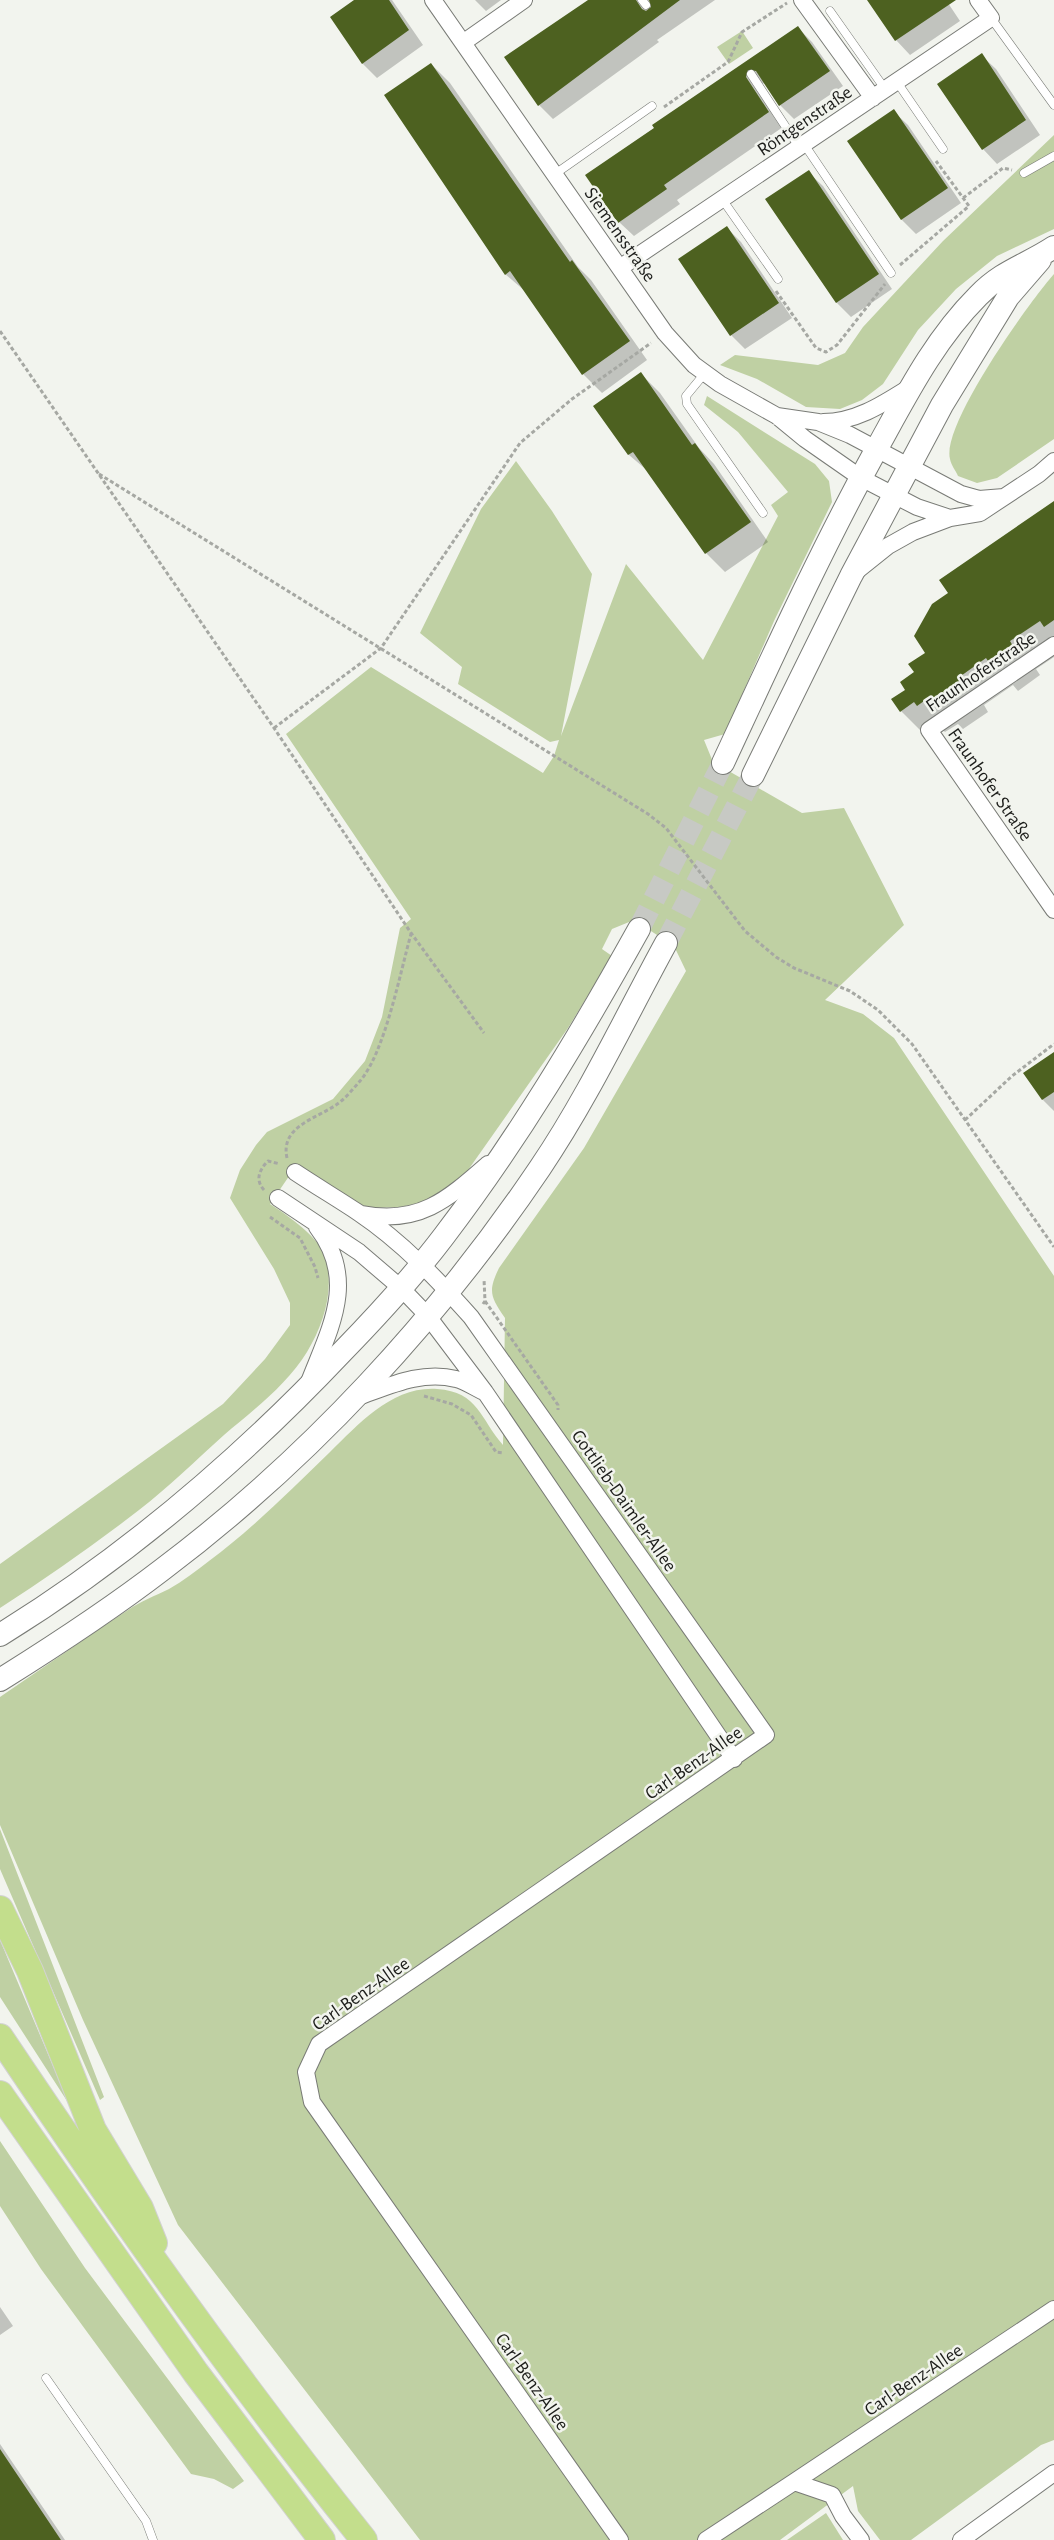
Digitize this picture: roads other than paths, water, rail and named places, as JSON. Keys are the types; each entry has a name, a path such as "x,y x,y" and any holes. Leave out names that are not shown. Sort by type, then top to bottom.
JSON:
{"highway":[{"path":"0,1909 30,1972 93,2130 140,2208 171,2286"},
{"path":"0,2037 171,2286 310,2473 364,2540"},
{"path":"0,2094 196,2374 322,2540"},
{"path":"287,2496 311,2540"}],"main road":[{"path":"723,763 788,621 876,450 934,349 978,296 1006,272 1051,248"},
{"path":"753,775 851,576 942,405 1008,298 1051,248"},
{"path":"0,1635 80,1582 191,1497 241,1453 306,1390 401,1288 422,1264 508,1146 581,1033 639,929"},
{"path":"0,1680 87,1624 164,1568 272,1478 353,1399 448,1291 541,1167 583,1098 666,942"}],"street":[{"name":"Siemensstraße","path":"433,0 665,333 694,365 777,416 812,444 861,478 917,507 950,518"},
{"path":"464,42 524,0"},
{"path":"802,0 885,90"},
{"path":"978,0 991,18"},
{"name":"Röntgenstraße","path":"620,267 991,18"},
{"name":"Siemensstraße","path":"777,416 818,422 840,422 878,407 912,386"},
{"name":"Siemensstraße","path":"818,422 961,494 979,499 1004,497"},
{"path":"851,576 871,558 901,538 950,518 980,513 1039,474 1054,461"},
{"name":"Fraunhoferstraße","path":"929,730 1054,645"},
{"name":"Fraunhofer Straße","path":"929,730 1054,910"},
{"path":"360,1214 397,1217 424,1211 453,1195 508,1146"},
{"name":"Gottlieb-Daimler-Allee","path":"295,1172 360,1214 422,1264 448,1291 490,1344 766,1736"},
{"path":"278,1198 359,1252 401,1288 428,1315 485,1392 734,1759"},
{"path":"306,1390 331,1325 340,1290 334,1257 328,1241 309,1218"},
{"path":"353,1399 419,1377 456,1379 485,1392"},
{"name":"Carl-Benz-Allee","path":"620,2540 312,2102 306,2072 319,2044 766,1736"},
{"name":"Carl-Benz-Allee","path":"706,2540 1054,2309"},
{"path":"961,2540 1054,2473"},
{"path":"794,2482 832,2495 843,2516 861,2540"}],"lane":[{"path":"830,11 885,90 943,149"},
{"path":"991,18 1054,106"},
{"path":"751,74 891,273"},
{"path":"555,174 652,106"},
{"path":"1024,173 1054,156"},
{"path":"722,199 778,279"},
{"path":"705,373 686,396 687,404 763,513"},
{"path":"46,2378 146,2521 153,2540"}],"tunnel":[{"path":"639,929 723,763"},
{"path":"666,943 753,775"}]}
